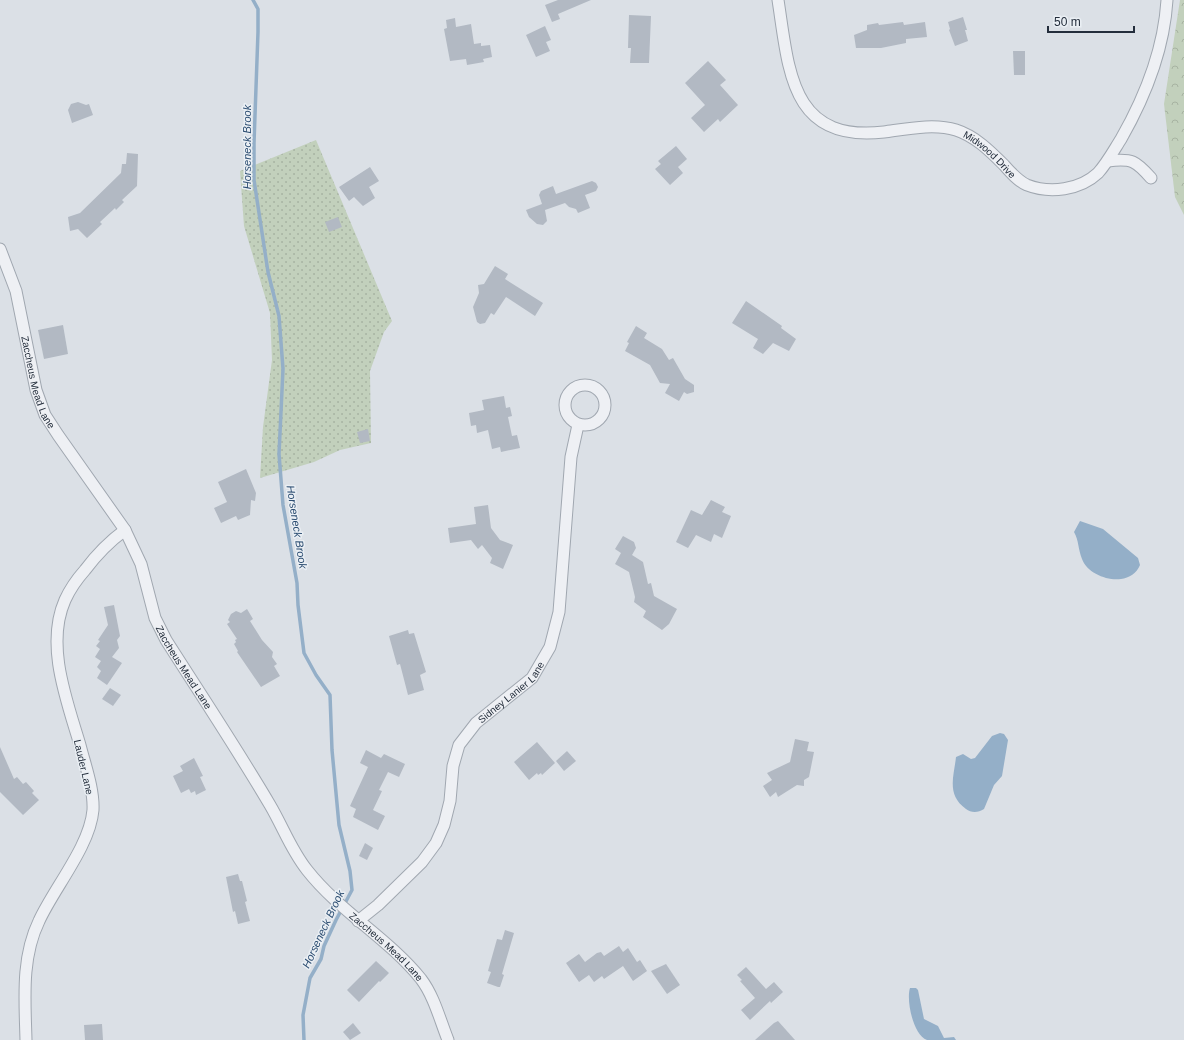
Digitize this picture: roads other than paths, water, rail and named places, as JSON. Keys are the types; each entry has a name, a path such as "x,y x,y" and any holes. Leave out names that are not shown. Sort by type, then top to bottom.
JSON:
{"street":[{"name":"Midwood Drive","path":"778,0 790,71 797,91 810,111 828,126 849,133 875,133 935,128 955,130 983,145 1016,178 1026,185 1039,189 1071,188 1098,173 1108,161 1135,115 1144,96 1157,55 1167,0"},
{"path":"1108,161 1130,160 1138,163 1151,178"},
{"name":"Zaccheus Mead Lane","path":"0,249 16,291 36,390 45,415 125,530 142,564 155,618 166,640 271,806 289,844 306,869 355,918 398,954 421,980 430,995 448,1040"},
{"name":"Sidney Lanier Lane","path":"355,918 378,905 422,862 436,843 444,825 450,801 453,766 459,745 476,723 532,678 550,647 559,612 571,457 578,425"},
{"name":"Lauder Lane","path":"26,1040 25,980 33,936 39,920 84,841 93,810 89,781 64,690 58,654 59,621 64,601 74,584 109,541 125,530"}],"water":[{"path":"1080,521 1103,529 1138,558 1140,565 1137,570 1127,578 1110,579 1098,575 1088,568 1082,559 1074,532"},
{"path":"1000,733 1004,734 1008,740 1002,776 994,785 984,809 977,812 972,812 960,804 956,798 953,778 956,757 963,754 971,759 975,758 992,736"},
{"path":"910,988 916,988 918,990 924,1019 938,1026 944,1038 954,1037 956,1040 927,1040 922,1037 914,1025 912,1017 909,1000"}],"waterway":[{"name":"Horseneck Brook","path":"253,0 258,9 254,180 268,272 279,316 283,369 279,454 283,505 297,583 304,653 316,675 330,695 332,750 339,825 350,871 352,890 324,946 321,959 310,978 303,1015 304,1040"}]}
